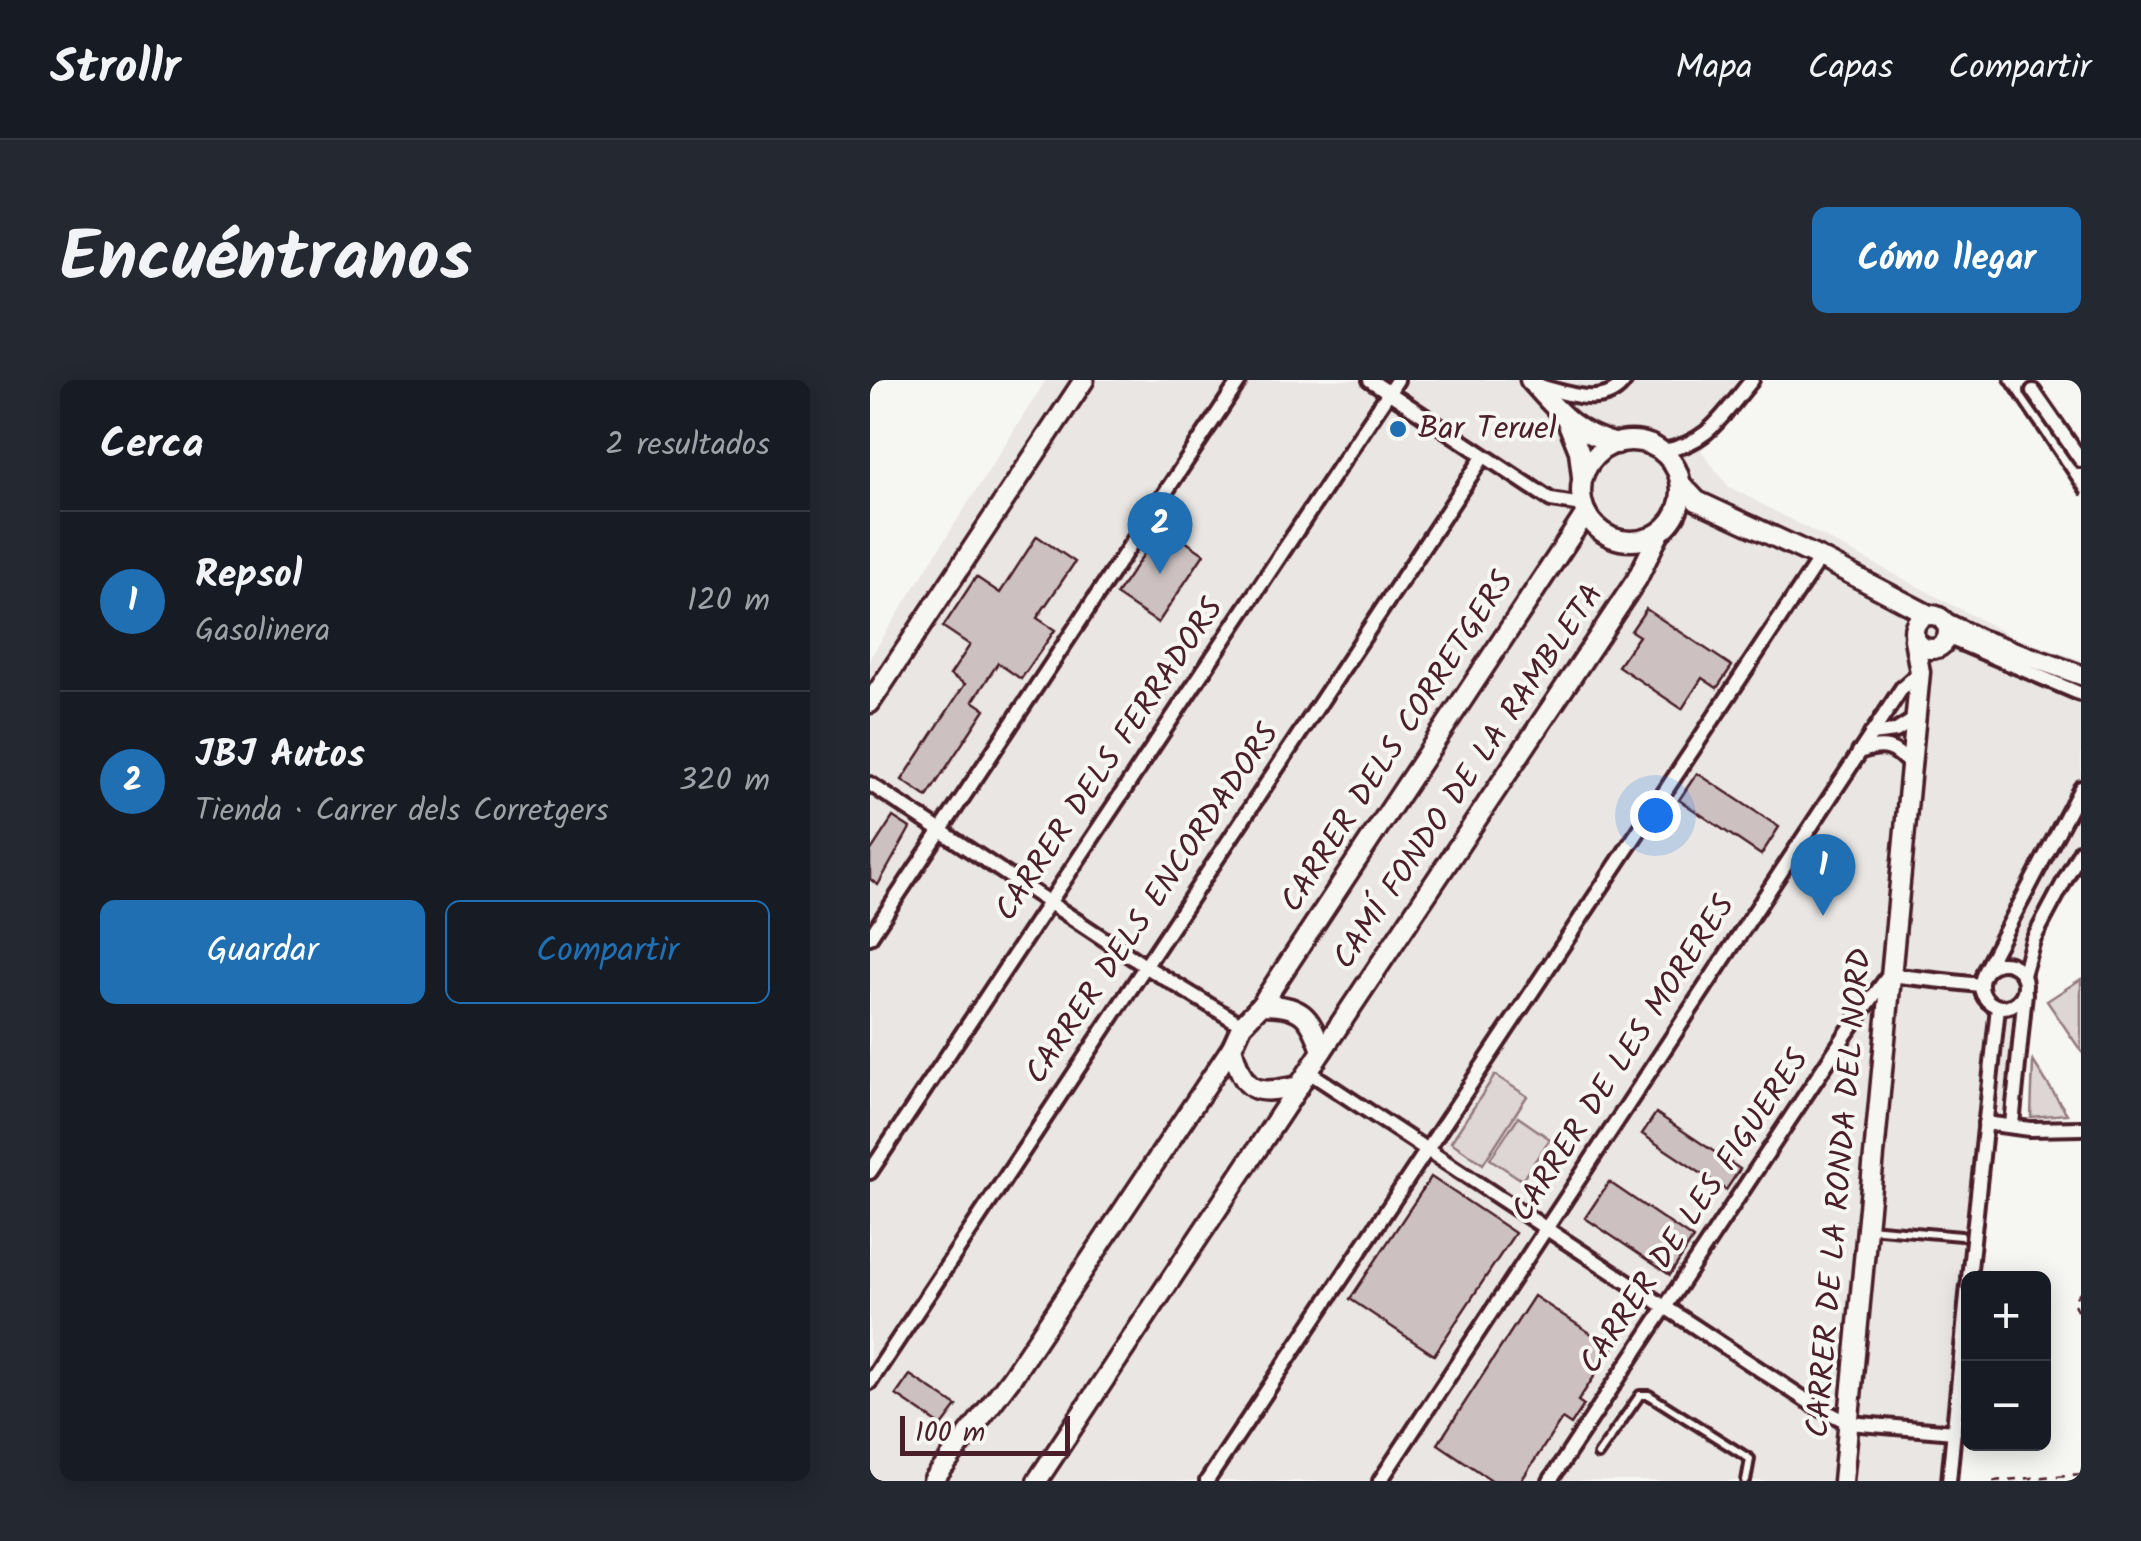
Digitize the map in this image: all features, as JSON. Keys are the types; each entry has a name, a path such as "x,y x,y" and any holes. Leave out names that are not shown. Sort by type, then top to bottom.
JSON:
{"street":[{"path":"870,703 1084,380"},
{"path":"870,937 1240,380"},
{"path":"1370,380 1392,386 1483,457 1551,500 1584,509"},
{"path":"1533,382 1590,398 1618,390 1625,380"},
{"path":"1662,452 1702,439 1752,380"},
{"path":"1533,382 1567,421 1593,438 1617,444"},
{"name":"CARRER DELS FERRADORS","path":"870,1172 1392,386"},
{"path":"2034,391 2081,460"},
{"path":"1567,421 1579,451 1584,509 1596,527 1620,540 1638,542 1692,514 1721,510"},
{"path":"1582,477 1590,461 1603,449 1626,440 1644,442 1662,452 1676,467 1682,484 1698,502 1979,638 2081,675"},
{"name":"CARRER DELS ENCORDADORS","path":"870,1382 1483,457"},
{"path":"1665,528 1680,506 1682,484"},
{"name":"CARRER DELS CORRETGERS","path":"1261,1005 1584,509"},
{"name":"CAMÍ FONDO DE LA RAMBLETA","path":"1322,1051 1637,579 1665,528"},
{"path":"1207,1481 1820,558"},
{"path":"1884,591 1922,648 1979,638"},
{"path":"1914,636 1918,620 1936,618"},
{"path":"1936,618 1948,633 1945,644"},
{"name":"CARRER DE LA RONDA DEL NORD","path":"1843,1481 1920,672 1914,636"},
{"path":"1945,644 2081,694"},
{"name":"CARRER DE LA RONDA DEL NORD","path":"1920,672 1945,644"},
{"name":"CARRER DE LES MORERES","path":"1380,1481 1859,752 1902,688 1920,672"},
{"path":"1872,734 1896,731 1916,719"},
{"path":"1859,752 1878,745 1896,748 1911,766"},
{"path":"870,784 1145,966 1242,1025"},
{"path":"2081,788 1982,979 1986,1000 1998,1007 2018,1002 2033,940 2081,850"},
{"path":"1890,975 1982,979 1997,963 2008,963 2024,982 2012,1125"},
{"name":"CARRER DE LES FIGUERES","path":"1550,1481 1890,975"},
{"path":"933,1481 1012,1378 1232,1047 1242,1025 1261,1005 1286,1005 1302,1012 1314,1028 1322,1051 1037,1481"},
{"path":"1970,1271 1998,1007"},
{"path":"1232,1047 1240,1075 1250,1086 1265,1093 1304,1079"},
{"path":"1304,1079 1424,1151 1812,1404 1848,1423 1954,1432"},
{"path":"1985,1123 2030,1129 2081,1128"},
{"path":"1949,1481 1961,1361"}],"lane":[{"path":"1866,1228 1961,1236"},
{"path":"1598,1455 1640,1395 1649,1395 1750,1459 1746,1481"}],"path":[{"path":"2081,1291 2073,1301 2081,1321"},
{"path":"1994,1481 2081,1474"}],"shaded area":[{"path":"1046,380 1761,380 1701,451 1729,487 2013,637 2081,660 2081,865 2033,962 2015,1129 1986,1127 1972,1271 1961,1271 1961,1387 1952,1481 870,1481 870,658"},
{"path":"2081,979 2081,1051 2047,1001"},
{"path":"2033,1061 2067,1114 2031,1117"},
{"path":"1495,1075 1527,1096 1483,1164 1451,1142"},
{"path":"1518,1117 1550,1139 1522,1180 1490,1159"}],"building":[{"path":"1163,526 1204,554 1158,623 1116,595"},
{"path":"1037,536 1075,562 1037,618 1055,630 1021,679 998,663 973,701 985,709 927,797 902,780 965,684 950,675 970,645 943,627 976,577 1000,593"},
{"path":"1646,609 1732,666 1717,688 1702,678 1682,709 1618,666 1639,636 1631,631"},
{"path":"1697,773 1779,827 1761,855 1679,800"},
{"path":"893,817 910,828 878,885 870,879 870,852"},
{"path":"1656,1113 1740,1169 1726,1190 1642,1134"},
{"path":"1431,1177 1515,1233 1434,1355 1350,1299"},
{"path":"1609,1182 1693,1239 1670,1275 1585,1218"},
{"path":"1534,1296 1613,1348 1578,1401 1584,1405 1571,1425 1562,1419 1521,1481 1493,1481 1438,1444"},
{"path":"910,1375 957,1406 942,1426 896,1395"}],"railway":[{"path":"2004,380 2081,494"}],"place":[{"name":"Bar Teruel","path":"1398,429"},
{"name":"JBJ Autos","path":"1160,574"},
{"name":"Repsol","path":"1823,916"}]}
